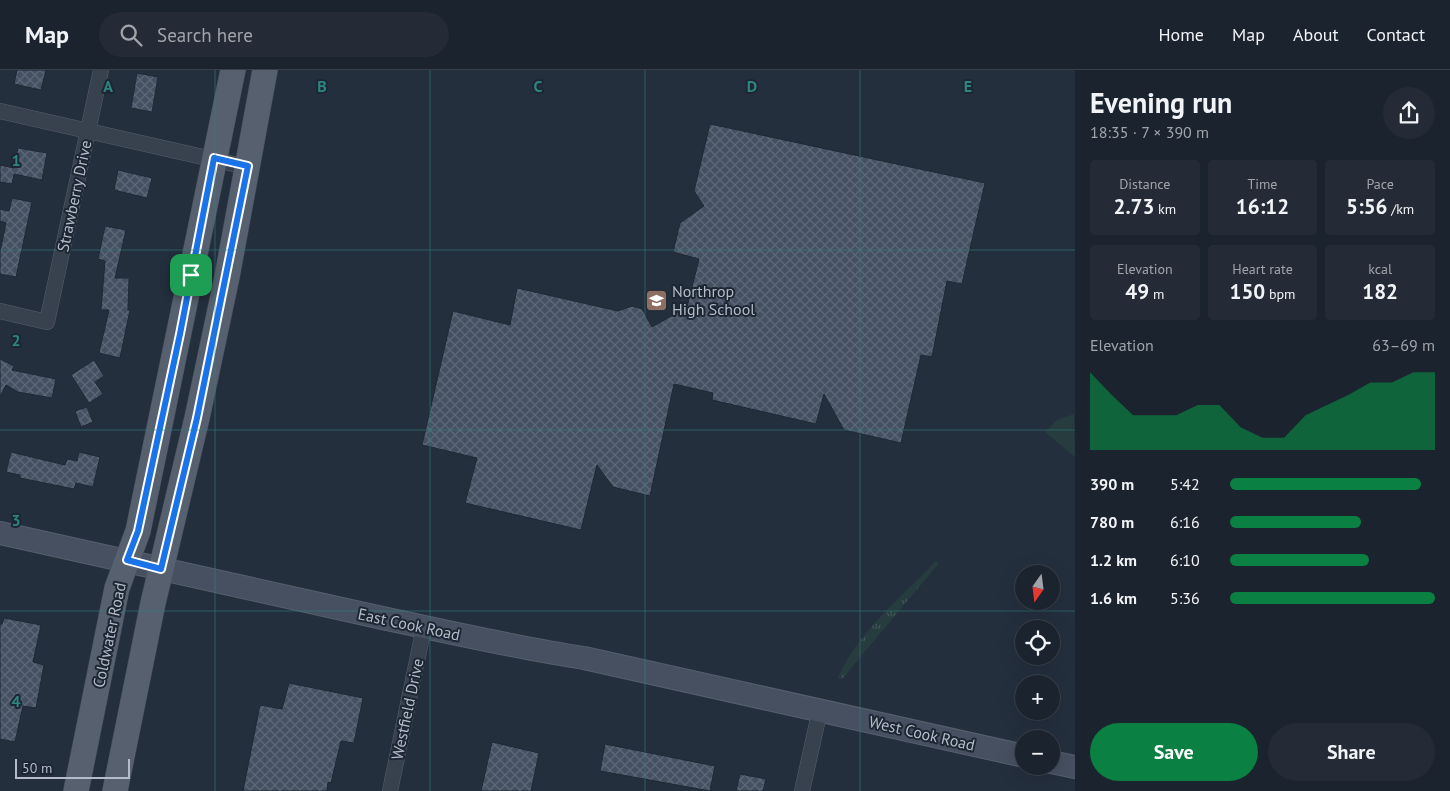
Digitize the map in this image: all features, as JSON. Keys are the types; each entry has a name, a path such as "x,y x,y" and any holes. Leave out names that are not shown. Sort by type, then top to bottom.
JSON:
{"main road":[{"name":"Coldwater Road","path":"76,791 117,588 138,531 180,334 214,158 234,70"},
{"path":"115,791 161,569 197,418 248,166 265,70"},
{"name":"East Cook Road","path":"0,533 523,649 584,658 820,710"},
{"name":"West Cook Road","path":"820,710 1015,754"},
{"path":"1060,764 1075,767"}],"street":[{"name":"Strawberry Drive","path":"0,311 47,322 101,70"},
{"path":"0,111 248,166"},
{"name":"Westfield Drive","path":"390,791 424,627"},
{"path":"802,791 820,710"}],"green space":[{"path":"1074,414 1075,457 1045,432 1057,420"},
{"path":"936,561 939,563 842,679 838,678 846,661 868,630"}],"building":[{"path":"17,70 46,70 41,90 14,84"},
{"path":"137,73 158,77 152,112 131,108"},
{"name":"Northrop High School","path":"710,124 985,183 962,284 947,281 932,357 921,355 901,443 844,430 824,394 816,424 712,400 713,393 674,384 650,496 613,487 597,465 581,530 465,503 477,458 422,445 453,311 510,325 517,288 618,311 632,306 642,309 652,327 687,307 699,259 673,252 680,223 704,206 694,191"},
{"path":"18,148 47,153 42,180 14,174 12,184 0,182 0,165 14,168"},
{"path":"118,170 152,178 147,198 114,190"},
{"path":"12,198 32,202 16,277 0,274 0,252 6,223 0,221 0,209 9,211"},
{"path":"105,226 126,230 115,278 129,278 128,310 130,310 120,358 99,353 109,310 101,310 105,261 98,259"},
{"path":"0,359 14,366 12,370 56,379 52,398 18,392 6,385 0,397"},
{"path":"94,360 104,376 95,382 103,394 89,403 71,375"},
{"path":"87,407 93,422 81,427 75,411"},
{"path":"11,452 65,465 67,459 77,461 79,452 100,457 93,487 76,483 74,489 20,478 20,475 6,472"},
{"path":"4,618 41,625 33,662 44,665 36,708 23,706 15,742 0,739 0,624 2,624"},
{"path":"289,683 363,698 354,743 341,741 331,783 328,782 327,791 243,791 260,705 282,709"},
{"path":"492,742 539,753 531,791 481,791"},
{"path":"605,744 715,766 710,791 600,771"},
{"path":"740,774 766,779 763,791 736,791"}],"place":[{"name":"Northrop High School","path":"656,300"}],"route":[{"path":"214,158 248,166 197,418 161,569 127,560 138,531 191,275 214,158"}]}
